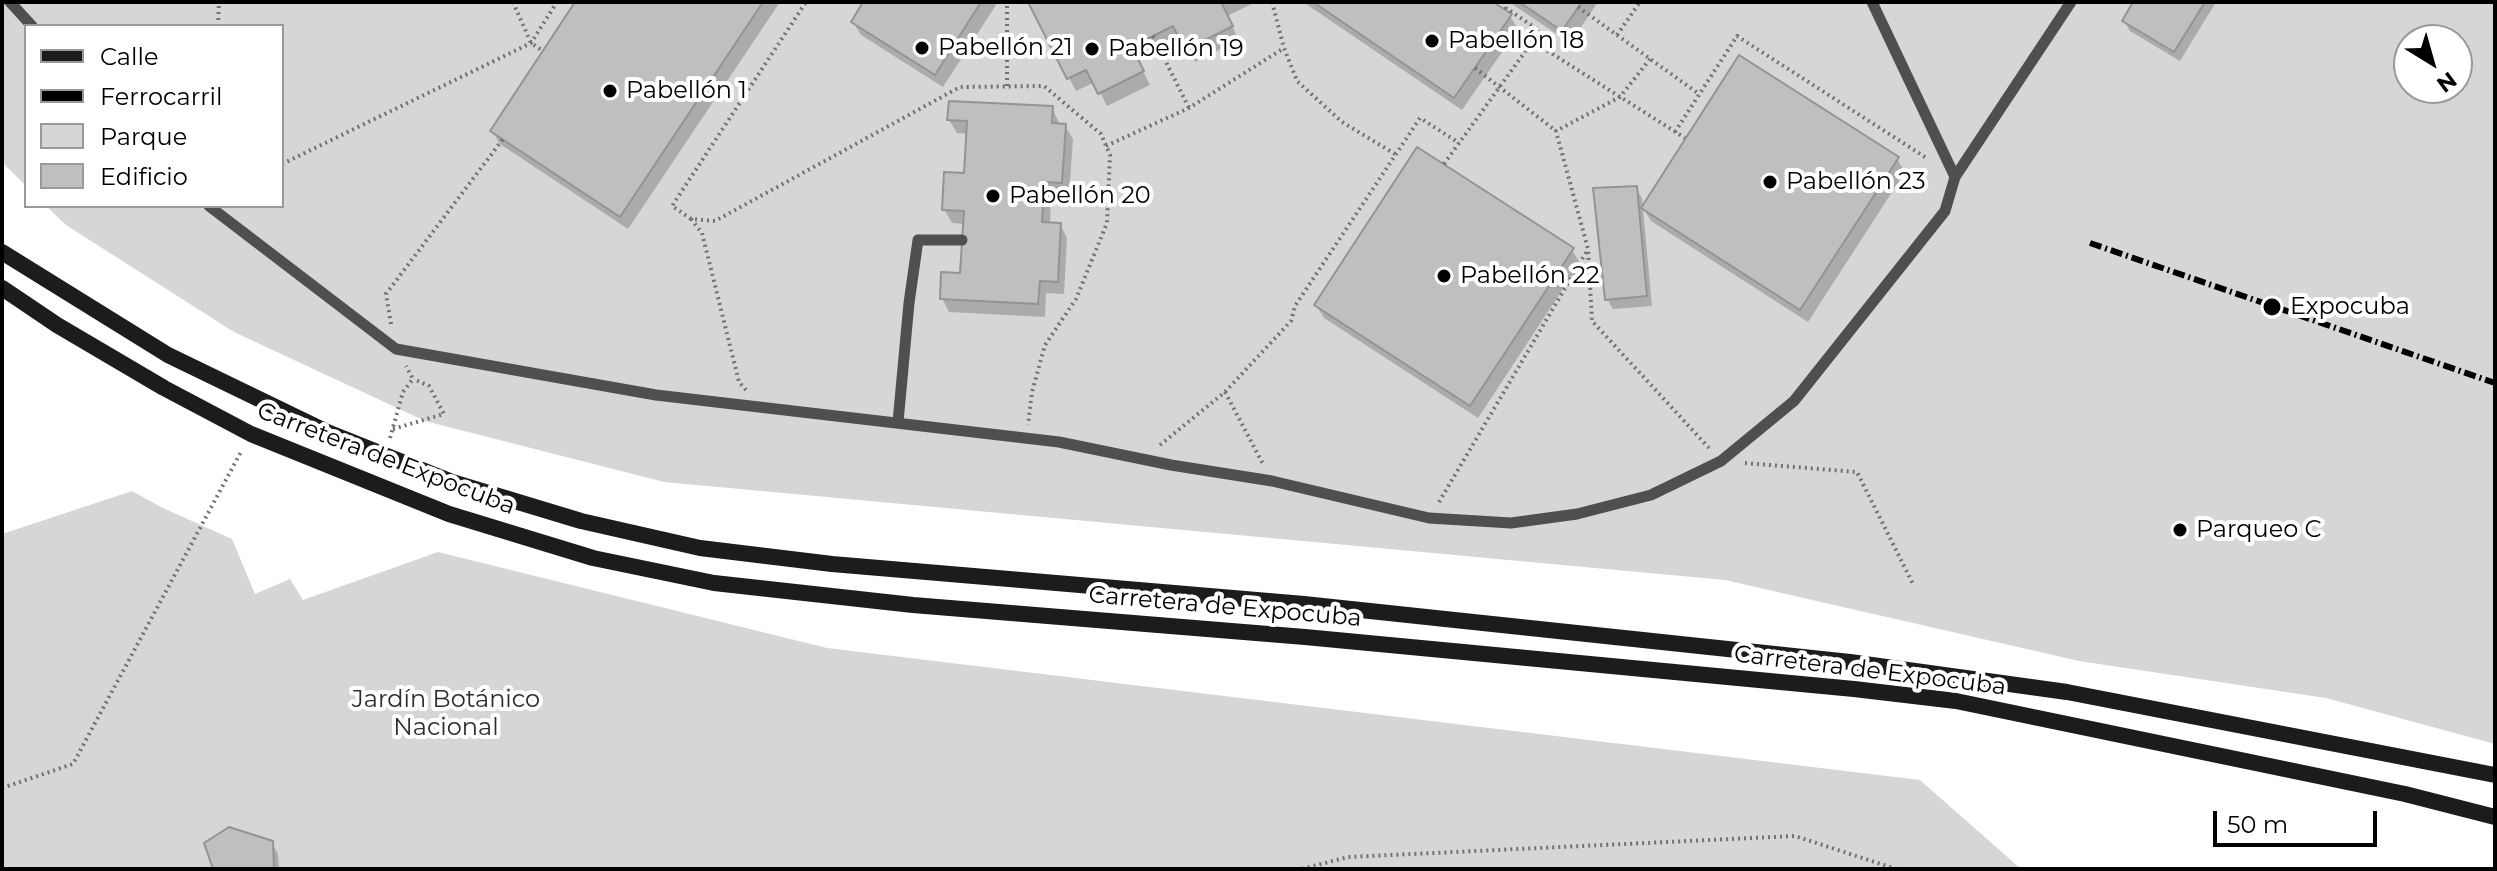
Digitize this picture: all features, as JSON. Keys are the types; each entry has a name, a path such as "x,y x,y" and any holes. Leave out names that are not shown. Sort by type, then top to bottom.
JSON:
{"main road":[{"name":"Carretera de Expocuba","path":"2,252 168,355 327,432 452,482 567,516 700,548 832,564 1304,604 1850,662 2067,692 2495,775"},
{"name":"Carretera de Expocuba","path":"2,288 137,373 251,434 449,514 593,558 714,583 913,605 1305,637 1956,701 2405,794 2495,817"}],"lane":[{"path":"10,2 30,24"},
{"path":"1872,2 1955,177"},
{"path":"212,208 396,349 656,395 1059,442 1272,481 1429,518 1511,523 1577,514 1651,495 1721,461 1794,401 1945,211 1955,177 2071,2"},
{"path":"898,422 918,240 962,240"}],"path":[{"path":"218,24 219,2"},
{"path":"513,2 531,43 543,51"},
{"path":"284,163 531,43 557,2"},
{"path":"691,219 672,206 806,2"},
{"path":"1007,2 1007,86"},
{"path":"1272,2 1284,48 1297,81 1342,122 1395,154"},
{"path":"1444,164 1540,31 1506,8 1508,2"},
{"path":"1617,35 1640,2"},
{"path":"1578,7 1699,94"},
{"path":"1153,36 1189,108"},
{"path":"1675,132 1737,36 1955,177"},
{"path":"1532,41 1685,138"},
{"path":"1106,146 1189,108 1284,48"},
{"path":"1556,131 1620,97 1650,59"},
{"path":"1475,68 1556,131 1588,249 1592,321 1721,461 1857,472 1914,586"},
{"path":"1143,459 1225,392 1291,321 1295,306 1420,118 1459,143"},
{"path":"393,429 444,414 429,386 413,379 396,349 386,294 503,139"},
{"path":"1429,518 1588,249"},
{"path":"385,455 403,392 413,379"},
{"path":"1225,392 1272,481"},
{"path":"2,788 73,764 251,434"},
{"path":"1302,869 1348,857 1795,836 1896,869"}],"green space":[{"path":"2,2 2495,2 2495,744 2326,698 2079,661 1725,580 664,482 425,421 234,332 66,225 48,208 284,208 284,24 24,24 24,184 2,162"},
{"name":"Jardín Botánico Nacional","path":"132,491 232,539 255,594 290,579 303,600 438,552 827,648 1920,780 2021,869 2,869 2,534"}],"building":[{"name":"Pabellón 1","path":"575,2 763,2 620,217 490,131"},
{"name":"Pabellón 21","path":"863,2 981,2 935,75 851,22"},
{"name":"Pabellón 19","path":"1028,2 1221,2 1233,26 1185,50 1173,26 1153,36 1132,47 1144,71 1098,94 1086,70 1067,79"},
{"name":"Pabellón 18","path":"1313,2 1493,2 1512,14 1454,98"},
{"path":"1519,2 1582,2 1562,31"},
{"path":"2133,2 2205,2 2174,52 2122,21"},
{"name":"Pabellón 23","path":"1739,55 1899,157 1800,310 1641,208"},
{"name":"Pabellón 20","path":"949,101 1053,106 1052,123 1066,124 1062,183 1045,182 1042,222 1061,223 1058,282 1040,281 1038,304 940,299 941,272 960,273 964,211 942,210 944,172 964,173 967,121 947,120"},
{"name":"Pabellón 22","path":"1417,147 1574,248 1470,406 1314,305"},
{"path":"1637,186 1647,296 1605,300 1593,188"},
{"path":"229,827 273,841 274,869 213,869 204,843"}],"railway":[{"path":"2090,243 2495,383"}],"place":[{"name":"Pabellón 18","path":"1432,41"},
{"name":"Pabellón 21","path":"922,48"},
{"name":"Pabellón 19","path":"1092,49"},
{"name":"Pabellón 1","path":"610,91"},
{"name":"Pabellón 23","path":"1770,182"},
{"name":"Pabellón 20","path":"993,196"},
{"name":"Pabellón 22","path":"1444,276"},
{"name":"Expocuba","path":"2272,307"},
{"name":"Parqueo C","path":"2180,530"}]}
